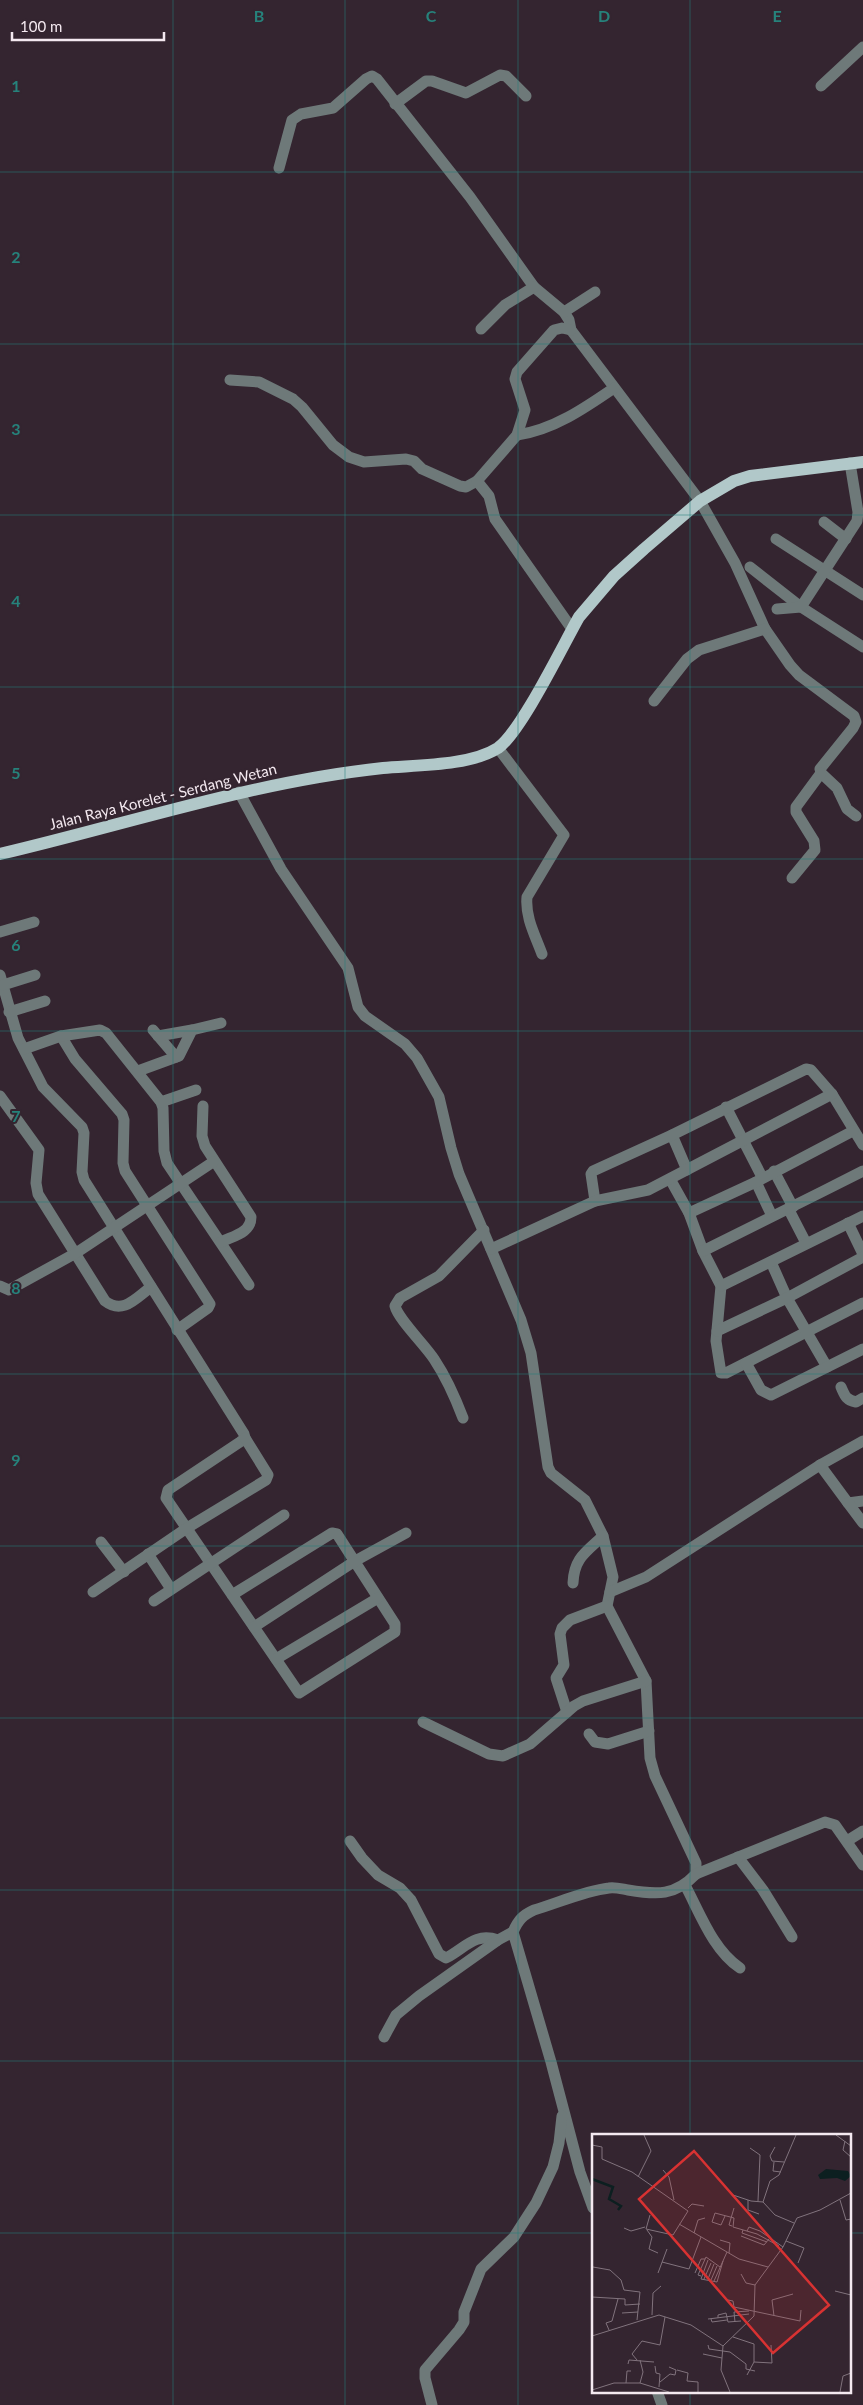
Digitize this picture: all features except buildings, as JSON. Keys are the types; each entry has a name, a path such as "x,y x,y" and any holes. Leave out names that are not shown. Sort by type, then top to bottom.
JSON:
{"main road":[{"name":"Jalan Raya Korelet - Serdang Wetan","path":"0,854 239,792 342,773 460,761 498,748 516,727 572,629 591,601 614,576 700,501 740,478 857,462"}],"street":[{"path":"821,86 863,47"},
{"path":"395,104 426,81 432,81 466,93 500,74 506,76 526,96"},
{"path":"279,168 292,120 298,115 333,108 372,76 470,197 534,287 564,312 570,320 571,330 700,501 735,563 765,630 794,671 855,717 853,728 822,764 821,774 796,807 796,812 814,841 815,850 792,878"},
{"path":"481,329 506,305 534,287"},
{"path":"564,312 595,292"},
{"path":"230,380 259,382 293,399 302,407 333,445 357,461 406,458 414,461 422,469 466,487 477,481 517,435 525,410 515,379 517,372 554,330 562,328 571,330"},
{"path":"517,435 530,433 577,414 614,388"},
{"path":"801,607 857,521 857,462"},
{"path":"477,481 489,496 495,519 572,629"},
{"path":"824,522 846,539"},
{"path":"776,539 863,595"},
{"path":"750,567 801,607 863,647"},
{"path":"777,609 801,607"},
{"path":"654,701 687,659 698,650 765,630"},
{"path":"498,748 564,835 527,897 528,918 542,954"},
{"path":"821,774 836,788 847,809 856,816"},
{"path":"239,792 281,869 348,968 358,1007 365,1016 405,1044 418,1058 439,1097 459,1174 521,1320 531,1353 548,1467 551,1473 585,1500 603,1536 613,1577 607,1606 646,1681 650,1758 655,1776 696,1863 696,1874"},
{"path":"0,932 34,922"},
{"path":"36,975 2,987 9,1012 24,1049 43,1087 82,1127 84,1133 82,1172 84,1180 268,1475 268,1478 187,1528 93,1592"},
{"path":"9,1012 45,1000"},
{"path":"176,1057 155,1033 192,1030 221,1023"},
{"path":"24,1049 61,1036 100,1030 109,1036 161,1102 163,1108 165,1157 249,1285"},
{"path":"138,1071 176,1057 182,1052 192,1030"},
{"path":"61,1036 75,1059 122,1114 124,1120 123,1162 125,1171 210,1304 208,1308 177,1330"},
{"path":"593,1202 592,1170 672,1135 808,1068 832,1094 863,1145"},
{"path":"161,1102 196,1090"},
{"path":"491,1249 504,1245 593,1202 638,1193 670,1179 832,1094"},
{"path":"0,1096 39,1150 36,1183 38,1194 105,1301 114,1306 124,1307 151,1287"},
{"path":"203,1106 202,1136 213,1162 250,1217 249,1226 245,1231 221,1242"},
{"path":"726,1107 743,1141 772,1216"},
{"path":"689,1213 854,1132"},
{"path":"672,1135 687,1170"},
{"path":"0,1286 9,1290 76,1253 213,1162"},
{"path":"774,1171 806,1243"},
{"path":"703,1251 863,1171"},
{"path":"670,1179 689,1213 703,1251 721,1286 717,1331 721,1373 726,1373 863,1303"},
{"path":"721,1286 863,1216"},
{"path":"717,1331 787,1298 863,1255 848,1223"},
{"path":"463,1418 443,1374 419,1339 402,1320 395,1306 400,1298 439,1276 484,1230"},
{"path":"771,1262 787,1298 827,1367"},
{"path":"746,1363 762,1390 771,1395 863,1349"},
{"path":"841,1387 845,1397 850,1401 856,1402 863,1398"},
{"path":"232,1595 332,1533 338,1534 343,1539 395,1624 395,1632 302,1692 297,1691 166,1498 168,1490 244,1438"},
{"path":"610,1592 646,1577 820,1465 863,1441"},
{"path":"820,1465 863,1523"},
{"path":"848,1503 863,1501"},
{"path":"154,1601 284,1516"},
{"path":"254,1626 355,1561 406,1533"},
{"path":"573,1583 575,1564 603,1536"},
{"path":"101,1542 124,1572"},
{"path":"148,1554 171,1589"},
{"path":"276,1659 378,1598"},
{"path":"568,1712 556,1678 564,1665 560,1634 562,1628 570,1620 607,1606"},
{"path":"423,1722 489,1754 502,1756 530,1744 583,1701 646,1681"},
{"path":"589,1734 596,1742 608,1744 649,1731"},
{"path":"384,2037 396,2015 419,1996 498,1940 513,1932 518,1921 524,1915 597,1890 611,1888 656,1894 685,1885 696,1874 825,1822 835,1826 848,1841 863,1865"},
{"path":"848,1841 863,1832"},
{"path":"350,1841 362,1858 378,1875 400,1888 411,1900 439,1954 446,1958 478,1938 488,1937 498,1940"},
{"path":"738,1857 763,1890 792,1937"},
{"path":"685,1885 720,1950 728,1960 740,1968"},
{"path":"513,1932 580,2172 592,2205"},
{"path":"432,2405 425,2378 425,2370 460,2330 464,2322 464,2312 470,2303 481,2269 514,2237 536,2203 553,2167 559,2143 563,2110"},
{"path":"657,2392 662,2405"}]}
